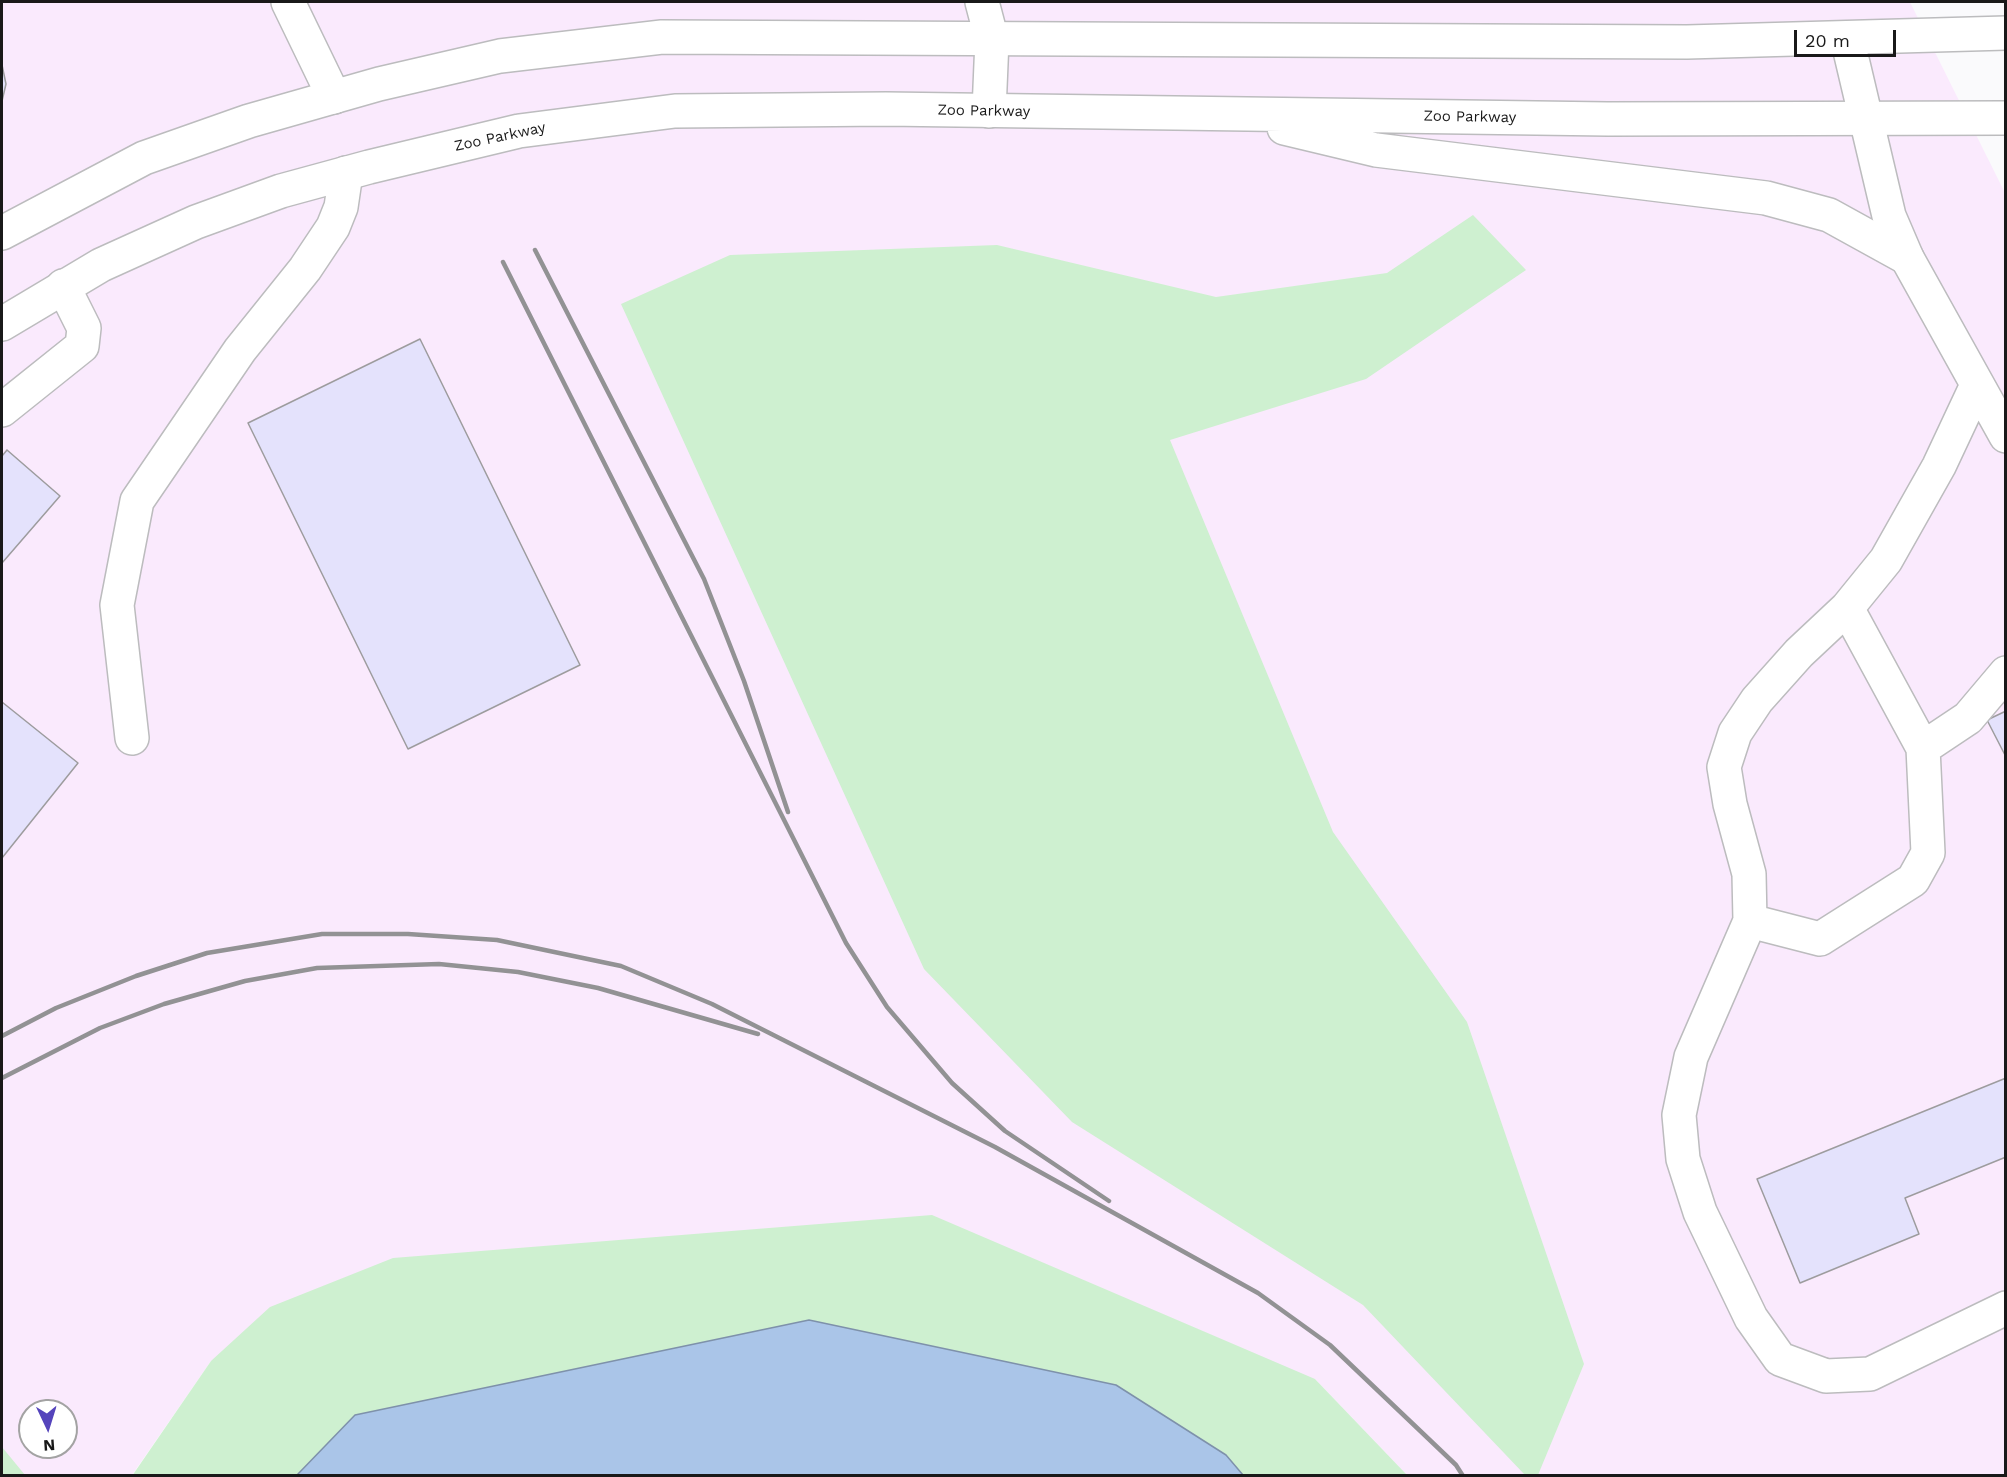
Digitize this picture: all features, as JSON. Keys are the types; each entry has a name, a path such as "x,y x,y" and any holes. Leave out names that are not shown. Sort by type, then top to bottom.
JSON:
{"main road":[{"path":"288,2 334,97"},
{"path":"982,2 992,40 989,111"},
{"path":"2,233 144,158 249,121 334,97 500,56 662,37 1687,42 2006,33"},
{"path":"1847,38 1889,216 1907,258 2006,436"},
{"name":"Zoo Parkway","path":"2,324 63,286 196,222 281,191 519,131 675,111 989,111 1866,120 2006,118"},
{"path":"1230,114 1376,150 1766,198 1829,215 1907,258"},
{"path":"132,738 117,605 137,501 240,350 305,269 333,227 341,207 346,173"},
{"path":"2,410 82,346 84,328 63,286"},
{"path":"1977,385 1939,466 1886,560 1847,608 1798,653 1757,700 1735,733 1724,768 1730,804 1749,874 1750,921 1691,1057 1678,1115 1683,1159 1700,1212 1751,1318 1780,1359 1826,1376 1870,1374 2006,1308"},
{"path":"1750,921 1820,939 1913,880 1928,853 1923,748 1847,608"},
{"path":"1923,748 1968,718 2006,673"}],"shaded area":[{"path":"2,2 1910,2 2005,193 2005,1475 1407,1475 1315,1379 211,1361 132,1475 2,1476"}],"green space":[{"path":"1473,215 1526,270 1366,379 1170,440 1333,832 1467,1022 1584,1364 1538,1475 1525,1475 1363,1305 1072,1122 924,969 621,304 730,255 997,245 1216,297 1387,273"},
{"path":"932,1215 1315,1379 1407,1475 1243,1475 1226,1455 355,1415 297,1475 132,1476 211,1361 270,1307 393,1258"},
{"path":"2,1447 25,1475 2,1475"}],"water":[{"path":"809,1320 1116,1385 1226,1455 1243,1475 297,1475 355,1415"}],"building":[{"path":"2,65 6,84 2,101"},
{"path":"420,339 580,665 408,749 248,423"},
{"path":"7,450 60,496 2,563 2,456"},
{"path":"2,702 78,763 2,858"},
{"path":"2006,711 2006,757 1987,720"},
{"path":"2006,1078 2006,1157 1905,1198 1919,1234 1800,1283 1757,1179"}],"railway":[{"path":"535,250 704,579 744,681 788,812"},
{"path":"503,262 846,943 887,1007 952,1083 1005,1131 1109,1201"},
{"path":"2,1036 56,1008 136,976 207,953 322,934 408,934 497,940 621,966 712,1004 995,1147 1258,1293 1330,1345 1456,1465 1463,1476"},
{"path":"2,1078 100,1028 164,1004 245,981 317,968 439,964 518,972 598,988 758,1034"}]}
